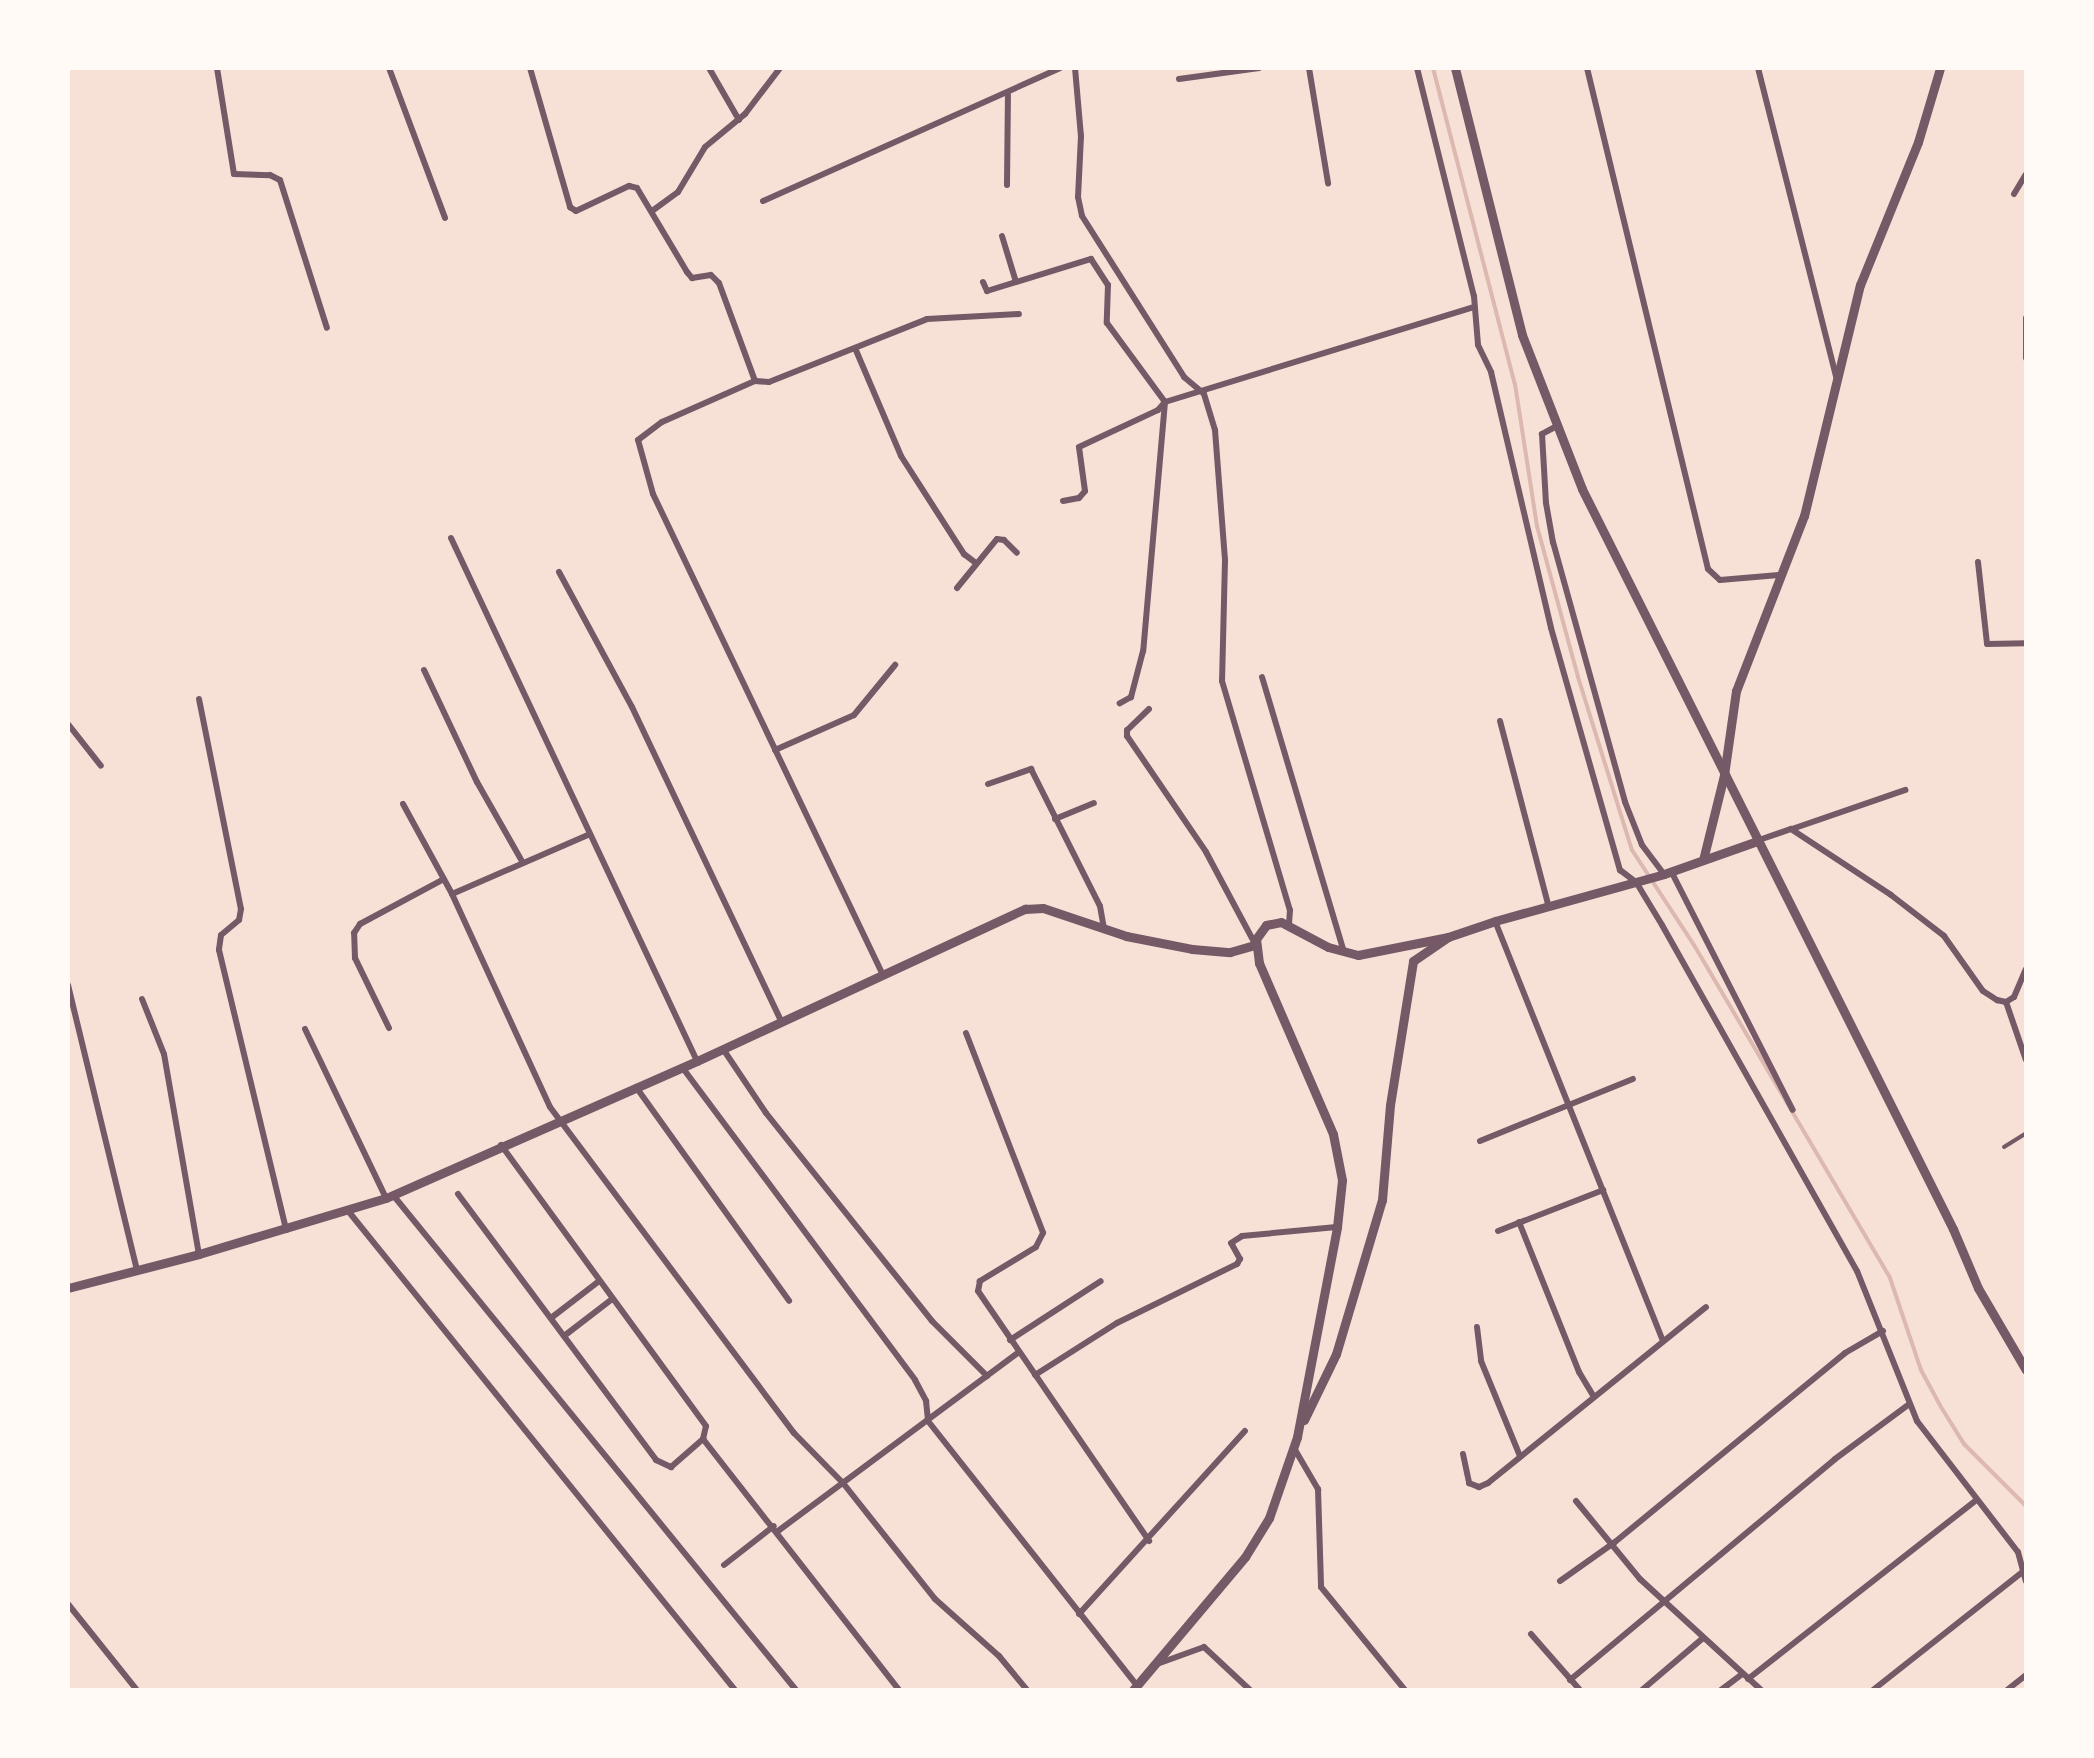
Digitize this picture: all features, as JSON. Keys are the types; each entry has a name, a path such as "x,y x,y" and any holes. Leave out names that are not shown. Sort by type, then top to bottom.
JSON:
{"street":[{"path":"217,68 234,174 270,175 280,180 328,328"},
{"path":"389,68 445,218"},
{"path":"530,68 570,206 578,210 631,186 652,211 692,278 711,275 719,283 755,381"},
{"path":"709,68 739,120"},
{"path":"652,211 678,192 705,147 739,120 780,68"},
{"path":"763,201 1060,68"},
{"path":"1075,68 1082,136 1078,197 1082,216 1184,377 1204,394 1218,454 1225,560 1222,682 1285,894 1289,923"},
{"path":"1179,79 1258,68"},
{"path":"1310,68 1328,182"},
{"path":"1417,68 1474,307 1478,345 1491,372 1546,610 1620,870 1637,882 1825,1212 1883,1331 1908,1405 1975,1501 2018,1552 2026,1582"},
{"path":"1455,68 1508,287 1556,428 1606,542 1953,1229 1973,1279 2026,1370"},
{"path":"1587,68 1708,570 1720,580 1779,575"},
{"path":"1758,68 1836,378"},
{"path":"1703,860 1724,774 1736,691 1808,502 1866,267 1918,142 1940,68"},
{"path":"1007,184 1008,94"},
{"path":"2014,194 2026,174"},
{"path":"1002,236 1016,282"},
{"path":"983,282 987,291 1093,261 1108,285 1107,323 1166,402 1142,651 1131,697 1120,703"},
{"path":"1063,501 1084,494 1080,446 1158,410 1166,402 1204,394 1474,307"},
{"path":"882,973 652,494 639,437 755,381 769,382 932,318 1019,314"},
{"path":"2026,318 2026,358"},
{"path":"855,348 901,456 964,554 976,563"},
{"path":"1556,428 1542,434 1546,502 1624,802 1642,844 1665,874 1793,1110"},
{"path":"452,538 697,1061"},
{"path":"957,588 996,539 1004,540 1018,553"},
{"path":"1978,562 1987,644 2026,643"},
{"path":"559,572 632,707 780,1018"},
{"path":"775,750 854,715 895,665"},
{"path":"424,670 476,782 524,863"},
{"path":"1262,677 1344,952"},
{"path":"199,698 242,909 238,920 221,935 218,946 286,1230"},
{"path":"1149,709 1127,730 1128,736 1206,852 1255,945 1333,1134 1342,1180 1338,1227 1298,1437"},
{"path":"1500,721 1549,908"},
{"path":"68,724 101,766"},
{"path":"988,784 1031,769 1100,906 1104,930"},
{"path":"68,1288 349,1212 697,1061 780,1018 1034,906 1104,930 1209,951 1240,951 1255,945 1266,925 1289,923 1344,952 1367,955 1448,938 1495,921 1665,874 1905,790"},
{"path":"1055,819 1094,802"},
{"path":"403,804 452,894 550,1106 562,1117 783,1419 843,1483 934,1600 999,1656 1027,1690"},
{"path":"1791,829 1930,924 1983,991 2006,1002 2026,1060"},
{"path":"452,894 590,834"},
{"path":"389,1028 354,958 354,933 360,924 444,879"},
{"path":"1495,921 1663,1340"},
{"path":"682,1067 915,1380 926,1400 928,1420 1135,1688 1262,1532 1298,1437 1336,1354 1382,1200 1390,1105 1410,968 1417,956 1448,938"},
{"path":"2006,1002 2017,993 2026,969"},
{"path":"68,984 138,1272"},
{"path":"142,999 164,1054 199,1254"},
{"path":"305,1028 389,1196 796,1690"},
{"path":"966,1033 1042,1229 1042,1240 977,1285 1018,1353 1099,1462 1149,1540"},
{"path":"723,1049 788,1142 932,1321 987,1376"},
{"path":"1480,1141 1633,1079"},
{"path":"635,1086 789,1301"},
{"path":"501,1145 705,1436 898,1690"},
{"path":"1498,1230 1602,1190"},
{"path":"458,1194 662,1466 674,1464 705,1436"},
{"path":"349,1212 735,1690"},
{"path":"1519,1222 1579,1372 1594,1396"},
{"path":"1035,1375 1118,1323 1240,1262 1231,1243 1242,1236 1338,1227"},
{"path":"551,1318 599,1281"},
{"path":"1010,1340 1101,1281"},
{"path":"564,1336 612,1299"},
{"path":"1462,1454 1468,1480 1479,1487 1706,1306"},
{"path":"1477,1327 1481,1361 1520,1456"},
{"path":"1560,1580 1612,1543 1846,1353 1883,1331"},
{"path":"724,1565 843,1483 1018,1353"},
{"path":"1570,1680 1835,1459 1908,1405"},
{"path":"1079,1614 1245,1431"},
{"path":"1294,1448 1318,1489 1320,1587 1404,1690"},
{"path":"1576,1501 1665,1602 1761,1690"},
{"path":"1721,1690 1745,1676 1975,1501"},
{"path":"1874,1690 2022,1572"},
{"path":"68,1604 137,1690"},
{"path":"1531,1634 1580,1690"},
{"path":"1642,1690 1704,1638"},
{"path":"1156,1664 1204,1647 1250,1690"},
{"path":"2008,1690 2026,1675"}],"lane":[{"path":"2004,1147 2026,1133"}],"waterway":[{"path":"1433,68 1515,384 1537,526 1578,677 1632,850 1694,945 1890,1278 1921,1370 1941,1407 1964,1444 2026,1506"}]}
